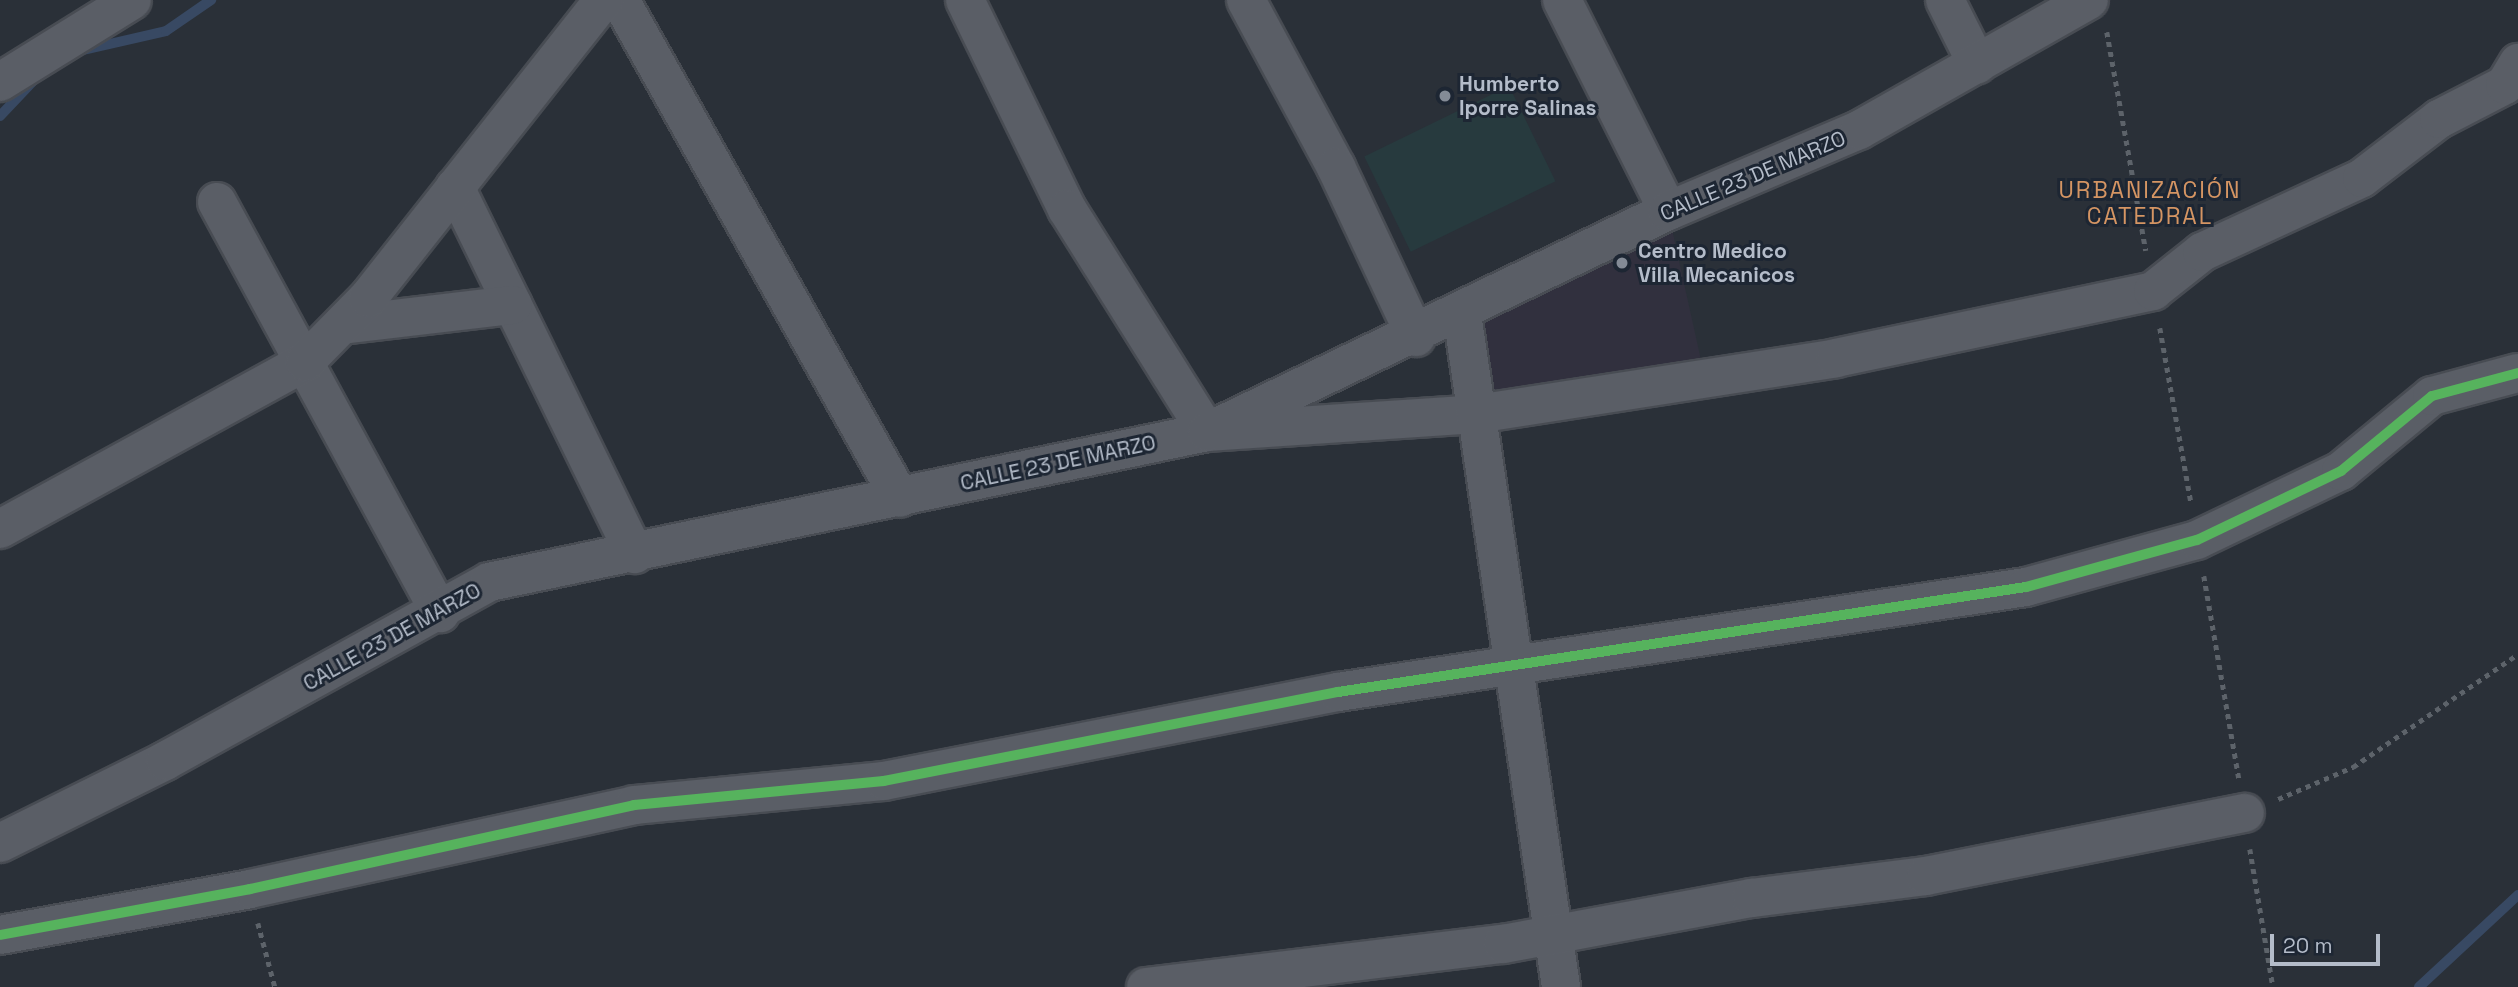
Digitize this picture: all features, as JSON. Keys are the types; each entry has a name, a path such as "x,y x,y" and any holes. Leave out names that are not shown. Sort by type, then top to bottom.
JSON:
{"street":[{"path":"0,82 132,0"},
{"path":"0,529 305,362 342,325 603,0"},
{"path":"620,0 900,499"},
{"path":"965,0 1067,209 1207,432 1476,414 1836,358 2153,291 2203,252 2362,178 2439,119 2505,85 2518,63"},
{"path":"1246,0 1336,167 1416,337"},
{"path":"1562,0 1668,211"},
{"path":"1945,0 1977,64"},
{"name":"CALLE 23 DE MARZO","path":"0,843 440,612 489,582 900,499 1207,432 1416,337 1668,211 1859,130 1977,64 2098,13"},
{"path":"455,187 635,554"},
{"path":"217,202 440,612"},
{"path":"342,325 513,305"},
{"path":"1462,314 1551,936 1561,987"},
{"path":"0,935 250,889 634,805 884,781 1512,663 2026,587 2197,540 2341,471 2432,396 2518,373"},
{"path":"1146,987 1551,936 1752,898 1926,876 2245,813"}],"path":[{"path":"2098,13 2153,291 2273,987"},
{"path":"2245,813 2353,767 2518,654"},
{"path":"250,889 275,987"}],"shaded area":[{"name":"Centro Medico Villa Mecanicos","path":"1668,211 1705,378 1476,414 1462,314"}],"green space":[{"path":"1509,86 1555,181 1411,252 1364,157"}],"waterway":[{"path":"79,51 166,31 211,0"},
{"path":"0,116 35,79"},
{"path":"2419,987 2518,895"}],"cycle path":[{"path":"0,935 250,889 634,805 884,781 1338,692 2026,587 2197,540 2341,471 2432,396 2518,373"}],"place":[{"name":"Humberto Iporre Salinas","path":"1445,96"},
{"name":"Centro Medico Villa Mecanicos","path":"1622,263"}],"district":[{"name":"URBANIZACIÓN CATEDRAL","path":"2150,203"}]}
